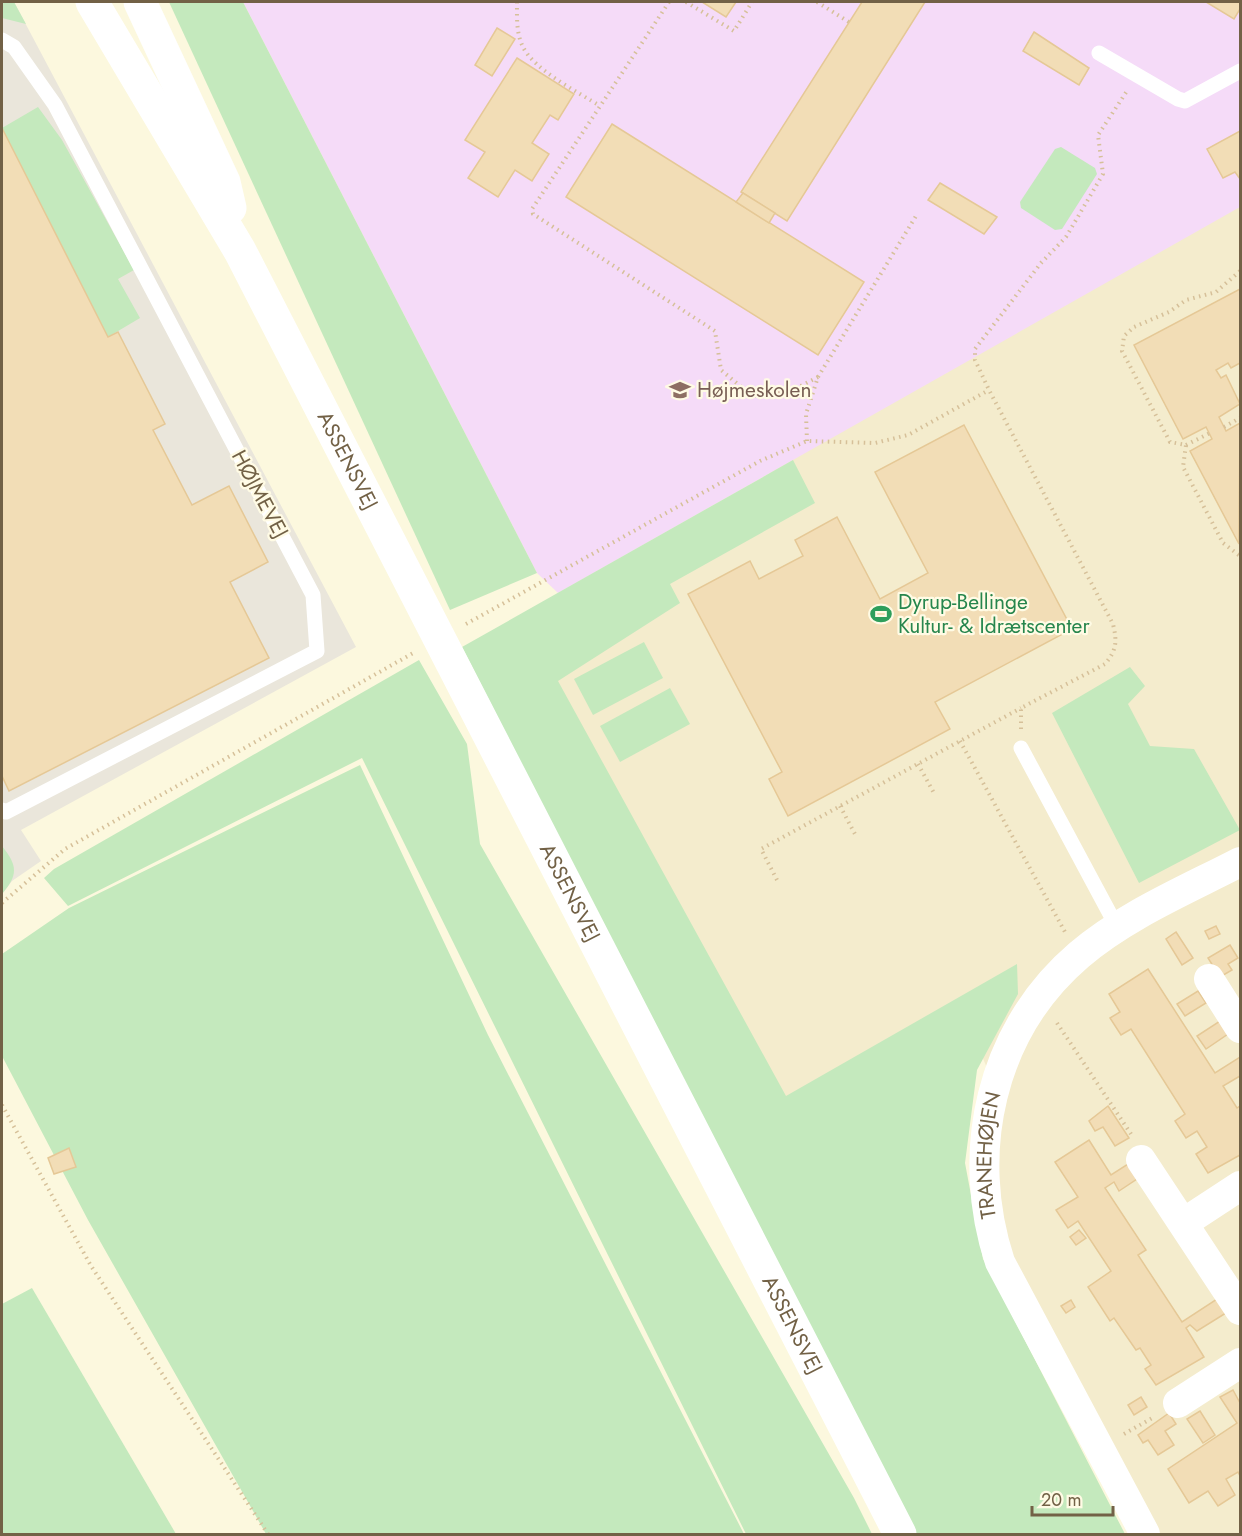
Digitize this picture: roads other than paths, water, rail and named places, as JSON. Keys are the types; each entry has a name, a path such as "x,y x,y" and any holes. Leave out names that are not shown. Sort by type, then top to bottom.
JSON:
{"main road":[{"name":"ASSENSVEJ","path":"92,2 240,251 900,1534"},
{"path":"115,2 232,220"},
{"name":"ASSENSVEJ","path":"140,2 224,182 240,251"}],"street":[{"name":"TRANEHØJEN","path":"1146,1534 1015,1294 1000,1262 987,1218 983,1161 986,1127 994,1083 1013,1036 1039,996 1078,955 1117,927 1240,862"},
{"path":"1209,979 1240,1028"},
{"path":"1141,1160 1185,1222 1240,1310"},
{"path":"1185,1222 1240,1186"},
{"path":"1178,1403 1240,1363"}],"lane":[{"name":"HØJMEVEJ","path":"2,40 14,47 55,105 313,595 317,651 6,812 2,810"},
{"path":"1099,53 1185,101 1240,71"},
{"path":"1021,748 1117,927"}],"place":[{"name":"Højmeskolen","path":"680,390"},
{"name":"Dyrup-Bellinge Kultur- & Idrætscenter","path":"881,614"}]}
